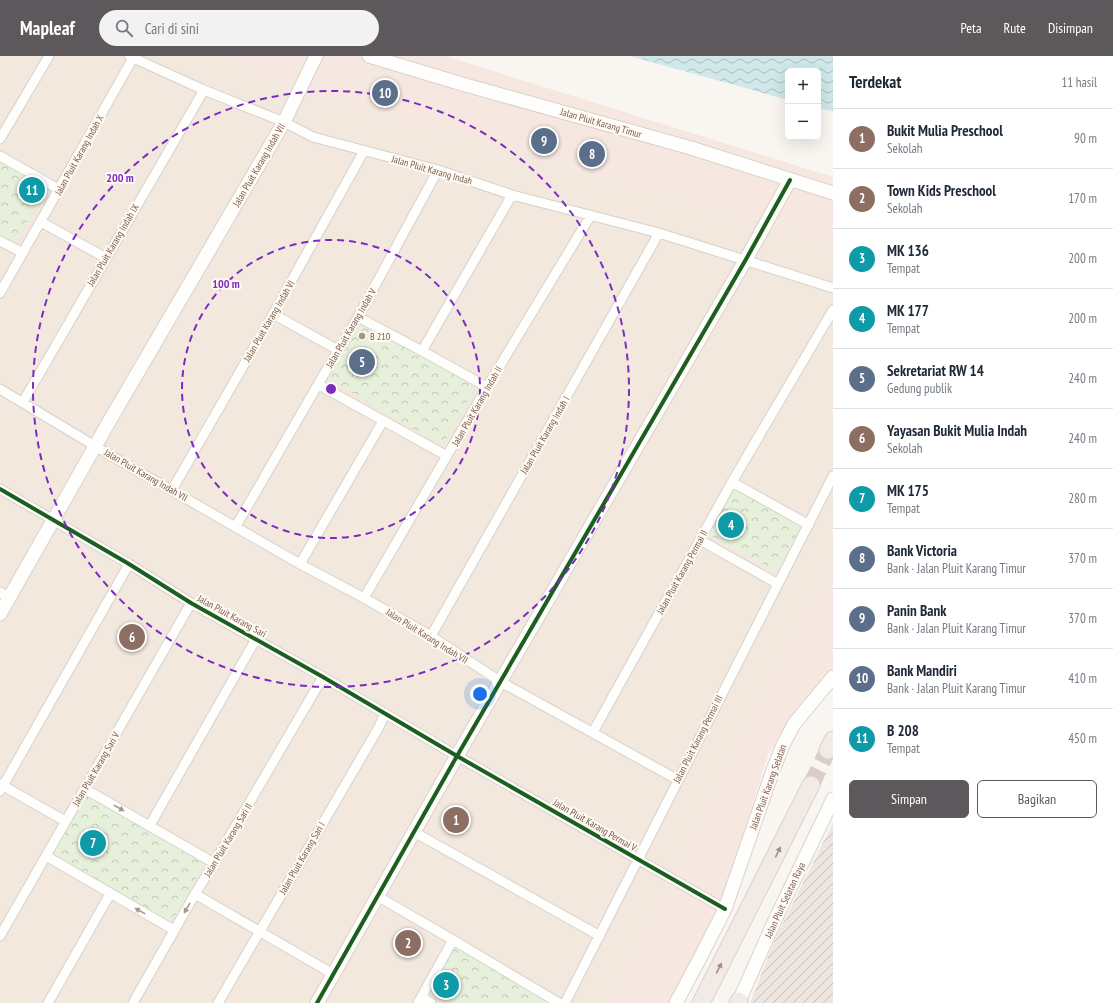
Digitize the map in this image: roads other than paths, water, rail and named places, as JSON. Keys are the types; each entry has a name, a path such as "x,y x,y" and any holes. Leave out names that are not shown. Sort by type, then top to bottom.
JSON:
{"highway":[{"path":"701,1003 761,886 810,785"}],"street":[{"path":"0,139 49,56"},
{"name":"Jalan Pluit Karang Indah VII","path":"316,56 284,122 95,446 300,564 431,636 501,682 678,780"},
{"name":"Jalan Pluit Karang Timur","path":"369,56 462,84 691,148 833,193"},
{"name":"Jalan Pluit Karang Indah","path":"131,57 204,90 284,122 314,137 438,170 512,195 659,233 833,288"},
{"name":"Jalan Pluit Karang Indah X","path":"0,293 60,190 131,57"},
{"name":"Jalan Pluit Karang Indah IX","path":"23,402 204,90"},
{"name":"Jalan Pluit Karang Indah VI","path":"172,490 364,151"},
{"path":"0,156 60,190"},
{"name":"Jalan Pluit Karang Indah V","path":"236,526 358,317 438,170"},
{"path":"317,1003 457,756 790,180"},
{"path":"422,351 512,195"},
{"name":"Jalan Pluit Karang Indah II","path":"364,598 487,387 591,215"},
{"path":"41,222 106,258"},
{"name":"Jalan Pluit Karang Indah I","path":"431,636 659,233"},
{"path":"0,241 22,253"},
{"name":"Jalan Pluit Karang Permai II","path":"593,732 732,482 833,310"},
{"path":"273,314 338,350"},
{"path":"358,317 487,387"},
{"path":"318,385 447,456"},
{"path":"0,389 95,446 54,520 5,595 0,614"},
{"path":"300,564 383,421"},
{"name":"Jalan Pluit Karang Permai III","path":"565,1003 833,476"},
{"path":"732,482 809,525"},
{"name":"Jalan Pluit Karang Sari","path":"0,489 129,564 191,603 323,677 457,756"},
{"path":"700,540 778,584"},
{"path":"65,821 1,787 129,564"},
{"name":"Jalan Pluit Karang Sari V","path":"0,936 191,603"},
{"path":"150,825 256,639"},
{"name":"Jalan Pluit Karang Selatan","path":"676,1003 725,909 783,745 794,724 833,676"},
{"name":"Jalan Pluit Karang Sari II","path":"133,1003 174,930 323,677"},
{"name":"Jalan Pluit Karang Sari I","path":"218,1003 379,727 385,713"},
{"name":"Jalan Pluit Karang Permai V","path":"457,756 725,909"},
{"path":"85,789 214,863"},
{"name":"Jalan Pluit Selatan Raya","path":"739,1002 775,920 833,799"},
{"path":"414,832 600,936"},
{"path":"46,856 174,930"},
{"path":"48,1003 110,894"},
{"path":"195,894 333,974"},
{"path":"377,896 559,1003"},
{"path":"431,1003 420,1000 453,940"}],"water":[{"path":"630,56 833,56 833,111 821,109 821,68 785,68 785,99"}],"tunnel":[{"path":"811,785 828,750"}],"place":[{"name":"Bank Mandiri","path":"385,93"},
{"name":"Panin Bank","path":"544,141"},
{"name":"Bank Victoria","path":"592,154"},
{"name":"B 208","path":"32,190"},
{"name":"B 210","path":"362,336"},
{"name":"Sekretariat RW 14","path":"362,362"},
{"name":"MK 177","path":"731,525"},
{"name":"Yayasan Bukit Mulia Indah","path":"132,637"},
{"name":"Bukit Mulia Preschool","path":"456,820"},
{"name":"MK 175","path":"93,843"},
{"name":"Town Kids Preschool","path":"408,943"},
{"name":"MK 136","path":"446,985"}]}
